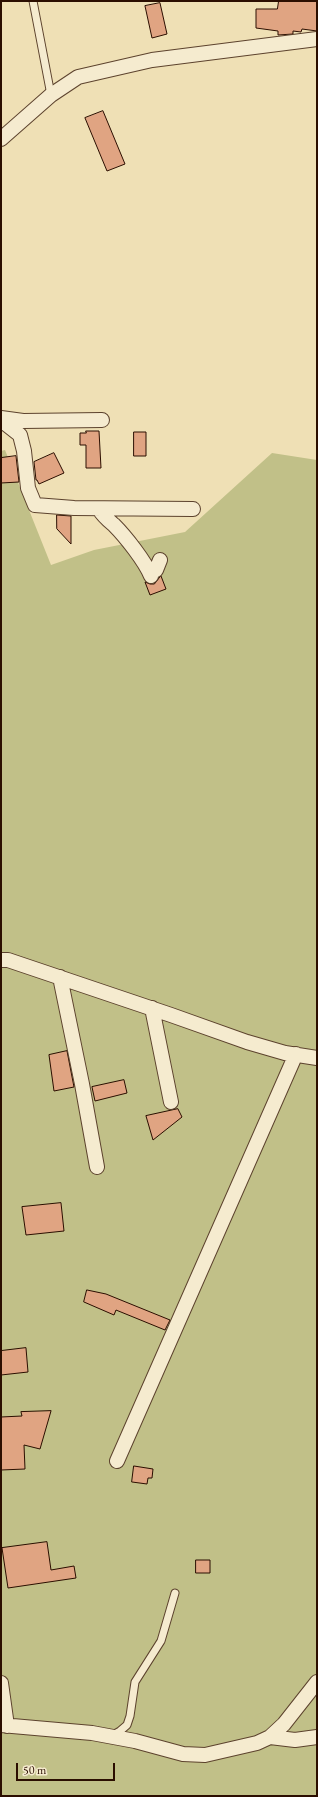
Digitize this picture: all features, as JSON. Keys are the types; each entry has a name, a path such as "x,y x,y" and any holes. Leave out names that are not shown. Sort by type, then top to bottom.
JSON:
{"street":[{"path":"1,139 51,95 78,77 152,60 317,38"},
{"path":"1,419 23,421 102,420"},
{"path":"1,419 20,435 24,451 28,488 35,505 99,509 193,509"},
{"path":"99,509 105,518 137,552 150,574 156,570 160,560"},
{"path":"1,960 152,1008 247,1042 285,1053 317,1058"},
{"path":"60,978 82,1084 97,1167"},
{"path":"152,1008 171,1102"},
{"path":"117,1461 296,1054"},
{"path":"1,1683 4,1726 92,1733 135,1741 183,1754 205,1755 257,1744 270,1737 284,1724 317,1682"},
{"path":"270,1737 295,1740 317,1737"}],"lane":[{"path":"33,1 51,95"},
{"path":"109,1736 120,1731 127,1725 130,1716 135,1682 161,1641 175,1593"}],"shaded area":[{"path":"5,450 51,565 94,550 185,532 272,453 317,460 317,1796 1,1796 1,451"}],"building":[{"path":"279,1 317,1 317,31 302,29 301,32 293,31 293,34 278,35 278,31 256,28 256,9 277,9"},
{"path":"160,3 167,34 152,38 145,6"},
{"path":"103,111 125,164 107,171 85,118"},
{"path":"86,431 99,431 101,468 86,468 86,445 80,445 80,433 86,433"},
{"path":"134,432 146,432 146,456 134,456"},
{"path":"54,453 64,473 39,484 36,480 34,462"},
{"path":"16,456 19,482 1,483 1,458"},
{"path":"57,515 71,516 71,544 57,529"},
{"path":"161,576 166,589 150,595 145,582 154,584"},
{"path":"67,1051 74,1087 54,1091 49,1055"},
{"path":"124,1080 127,1093 95,1101 92,1087"},
{"path":"178,1109 182,1117 153,1140 146,1116"},
{"path":"61,1203 64,1231 26,1235 22,1207"},
{"path":"87,1290 106,1294 170,1320 165,1330 116,1310 114,1315 84,1302"},
{"path":"26,1348 28,1372 1,1375 1,1351"},
{"path":"51,1411 40,1449 24,1445 25,1469 1,1470 1,1417 22,1416 21,1412"},
{"path":"134,1466 153,1469 152,1478 148,1478 147,1484 132,1482"},
{"path":"47,1542 51,1570 74,1566 76,1578 8,1588 2,1548"},
{"path":"196,1560 210,1560 210,1573 196,1573"}]}
